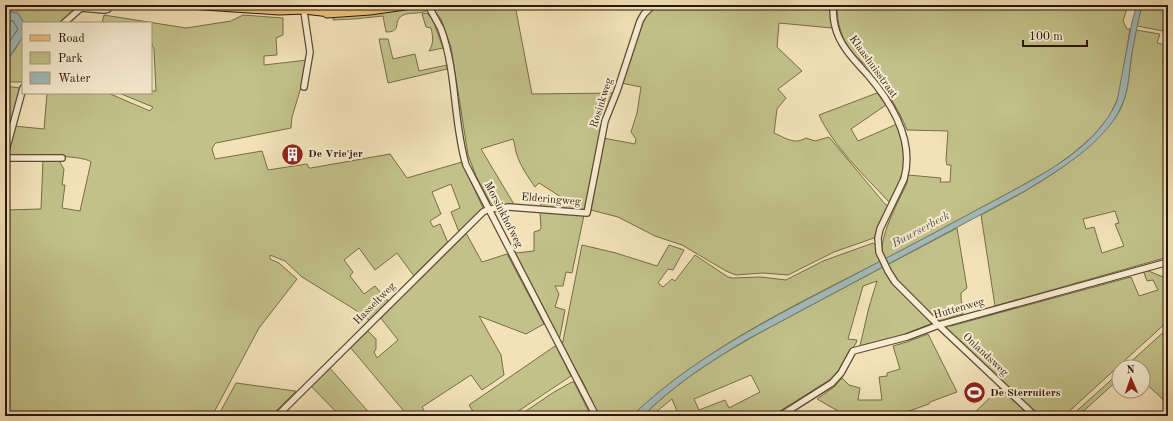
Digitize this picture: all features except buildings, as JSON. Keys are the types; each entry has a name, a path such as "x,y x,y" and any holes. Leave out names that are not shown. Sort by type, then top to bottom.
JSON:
{"main road":[{"path":"190,5 279,11 304,10 330,14 370,11 412,5"}],"street":[{"path":"65,22 81,8 84,7 104,10 108,9 109,5"},
{"name":"Morsinkhofweg","path":"428,5 432,8 441,30 447,53 453,81 463,157 466,165 596,416"},
{"name":"Rosinkweg","path":"587,213 605,121 617,91 640,21 644,14 653,5"},
{"name":"Klaashuisstraat","path":"833,5 835,28 846,50 881,92 901,127 908,152 904,179 880,229 878,238 879,252 895,282 939,325"},
{"path":"304,10 310,52 304,87"},
{"path":"5,154 22,92"},
{"path":"5,158 62,158"},
{"name":"Elderingweg","path":"489,209 509,206 587,213"},
{"name":"Hasseltweg","path":"277,416 466,228 483,212 489,209"},
{"name":"Huttenweg","path":"780,416 832,383 841,372 853,351 908,337 939,325 1168,262"},
{"name":"Onlandsweg","path":"939,325 1035,416"}],"green space":[{"path":"5,5 82,5 63,22 23,22 17,14 5,11"},
{"path":"82,5 106,5 106,8"},
{"path":"308,5 391,5 337,11 309,7"},
{"path":"434,5 515,5 532,94 614,93 584,210 540,207 543,197 569,202 539,183 535,187 521,164 516,153 513,139 481,149 515,206 494,206 490,202 476,176 468,155 451,47 441,19 434,10"},
{"path":"655,5 715,5 724,9 728,5 830,5 832,28 779,23 777,47 802,71 778,89 786,98 777,109 774,133 794,141 806,138 815,141 829,137 888,206 874,238 834,252 788,275 763,273 736,275 726,271 682,245 655,236 618,217 591,210 603,138 635,144 636,139 631,132 637,113 641,87 621,83 629,55 646,14"},
{"path":"837,5 1128,5 1123,21 1127,29 1130,29 1119,96 1109,117 1093,136 1053,168 884,260 882,252 885,232 907,183 908,175 941,178 940,182 950,182 951,165 947,165 946,160 948,131 907,130 883,86 871,70 854,54 846,43 839,25"},
{"path":"1142,5 1168,5 1168,32 1137,26"},
{"path":"422,7 426,9 426,11 406,14 400,17 394,31 391,32 386,32 383,16 333,20 333,16"},
{"path":"427,13 433,20 443,48 429,51 433,37 432,31 431,28 426,27 422,14"},
{"path":"104,15 148,22 102,22"},
{"path":"243,15 283,18 283,35 276,38 277,55 264,56 264,65 307,60 302,84 292,117 291,128 216,143 212,149 215,159 262,151 268,170 307,164 309,168 311,168 390,154 407,178 462,162 483,208 459,232 451,212 460,208 451,184 432,192 441,214 430,221 433,227 440,224 448,243 414,276 397,253 375,270 359,248 344,260 353,272 350,276 364,294 375,286 388,301 369,320 302,277 285,261 270,255 270,259 279,263 297,279 259,328 212,416 5,416 5,210 41,209 43,160 58,159 64,169 62,185 65,185 62,208 80,211 91,162 85,159 64,157 7,155 14,126 44,129 47,94 110,94 150,111 153,107 121,94 152,94 152,91 156,91 154,49 152,44 152,23 186,28 231,21"},
{"path":"1136,30 1160,34 1157,43 1166,45 1167,57 1163,59 1163,65 1168,65 1168,257 995,306 981,215 1025,191 1068,164 1094,142 1110,125 1122,106 1125,97","holes":["1115,211 1119,223 1115,224 1124,246 1102,253 1094,227 1086,229 1083,219"]},
{"path":"22,37 22,82 5,82 5,63"},
{"path":"379,39 388,39 393,59 415,54 419,71 447,65 447,69 388,83"},
{"path":"5,86 20,88 7,140 5,140"},
{"path":"877,93 886,105 851,129 858,141 897,124 905,153 904,167 900,181 890,202 860,171 832,138 819,115"},
{"path":"540,212 584,215 572,273 566,272 563,286 555,286 559,294 555,307 565,310 559,340 508,242 516,253 534,251 534,232 540,230 541,228"},
{"path":"957,228 967,288 961,293 963,314 939,321 904,288 887,265"},
{"path":"466,233 482,262 507,254 544,324 526,334 479,316 501,355 504,375 482,390 471,375 422,407 427,416 408,416 350,347 367,330 376,339 376,349 374,352 377,358 398,340 380,317"},
{"path":"873,243 876,246 881,261 816,294 750,330 719,349 659,392 632,416 598,416 584,384 562,346 582,245 616,253 657,266 669,245 684,250 673,270 668,269 658,283 663,287 672,279 675,281 695,255 728,277 761,277 786,280 823,261"},
{"path":"883,267 933,323 897,337 860,346 877,281 863,286 848,339 857,340 836,374 831,379 772,416 679,416 672,399 651,416 643,416 676,387 712,361","holes":["751,375 760,392 729,408 725,400 699,410 694,399"]},
{"path":"1143,270 1168,279 1168,321 1126,359 1111,359 1111,373 1064,416 1038,416 942,325 951,326 1131,277 1139,296 1158,290 1153,280 1147,281"},
{"path":"1168,328 1168,404 1151,388 1151,359 1134,359"},
{"path":"928,334 957,392 895,416 847,416 817,399 834,387 842,378 849,385 860,388 858,400 882,400 879,377 887,376 887,373 900,369 893,346"},
{"path":"555,346 571,376 511,416 476,416 469,405"},
{"path":"329,367 372,416 340,416 310,385"},
{"path":"1111,380 1111,386 1078,416 1071,416"},
{"path":"574,382 591,416 524,416 523,413"},
{"path":"236,383 296,391 271,416 218,416"},
{"path":"1000,388 1030,416 971,416"}],"water":[{"path":"1137,5 1142,5 1124,101 1114,120 1104,133 1078,156 1023,192 748,339 706,365 680,384 643,416 632,416 649,400 706,357 747,332 1036,178 1068,158 1083,146 1108,118 1117,101 1132,22"},
{"path":"5,11 18,13 23,22 22,22 22,38 5,63"}],"place":[{"name":"De Vrie'jer","path":"293,154"},
{"name":"De Sterruiters","path":"974,393"}],"water label":[{"name":"Buurserbeek","path":"921,230"}]}
